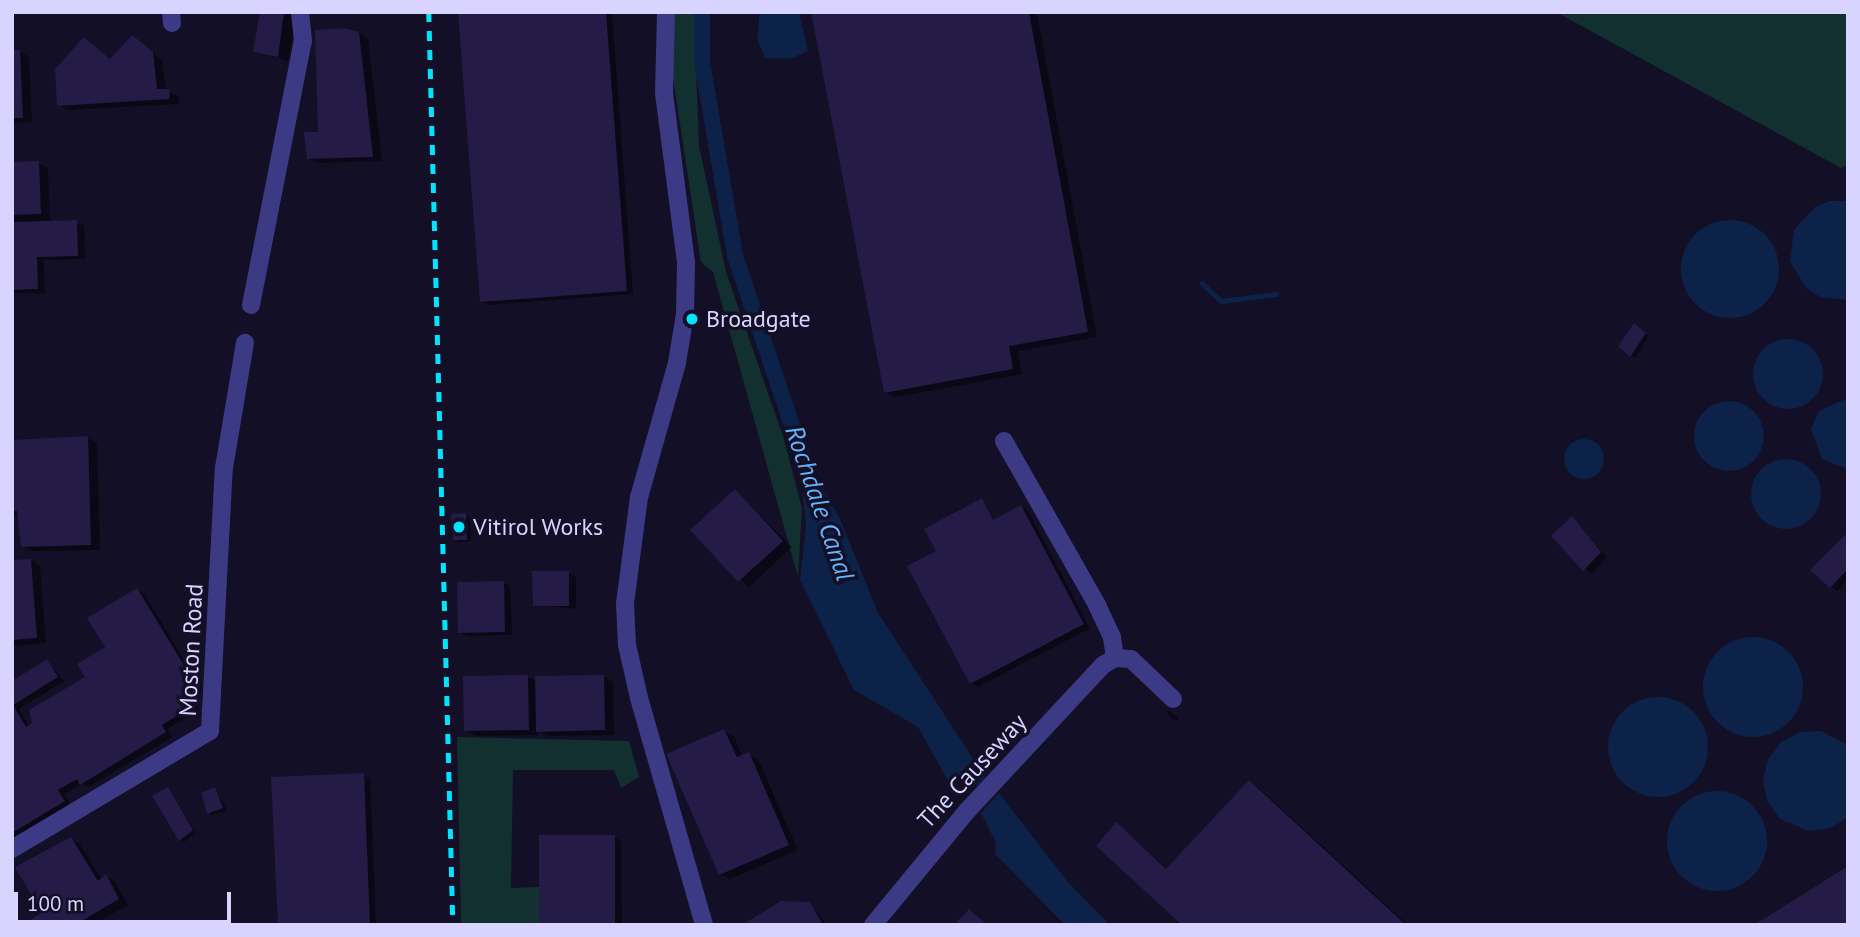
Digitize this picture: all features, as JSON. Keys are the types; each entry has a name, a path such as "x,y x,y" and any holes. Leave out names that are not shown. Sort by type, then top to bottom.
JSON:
{"street":[{"path":"251,305 303,41 300,12"},
{"path":"666,12 664,93 686,262 685,314 677,363 639,496 625,603 627,645 639,698 704,925"},
{"name":"Moston Road","path":"12,849 210,731 224,468 245,343"},
{"path":"1004,441 1097,605 1112,636 1115,658 1130,659 1172,699"},
{"name":"The Causeway","path":"873,925 967,811 1103,664 1115,658"}],"green space":[{"path":"672,12 694,12 699,146 726,272 784,439 802,509 798,577 713,272 701,262 671,65"},
{"path":"1556,12 1848,12 1848,165 1841,168"},
{"path":"457,737 629,741 639,777 621,788 614,770 513,770 511,888 539,887 539,925 461,925"}],"water":[{"path":"760,12 799,12 808,51 792,58 765,58 757,39"},
{"path":"1830,201 1848,201 1848,300 1820,297 1806,288 1790,261 1794,230 1815,207"},
{"path":"1730,220 1749,224 1764,235 1775,250 1779,269 1775,288 1764,303 1749,314 1730,318 1711,314 1696,303 1685,288 1681,269 1685,250 1696,235 1711,224"},
{"path":"1781,339 1795,339 1808,345 1817,354 1823,374 1821,387 1813,399 1795,409 1781,409 1768,403 1759,394 1753,381 1753,367 1759,354 1768,345"},
{"path":"1848,398 1847,469 1822,459 1811,429 1819,411"},
{"path":"1729,401 1754,411 1764,436 1754,461 1729,471 1704,461 1694,436 1704,411"},
{"path":"1584,439 1592,440 1598,445 1603,451 1603,467 1598,473 1592,478 1584,479 1576,478 1570,473 1565,467 1564,459 1565,451 1570,445 1576,440"},
{"path":"798,443 840,519 878,613 985,777 978,785 947,779 918,727 854,690 800,580 806,526"},
{"path":"1786,459 1811,469 1821,494 1811,519 1786,529 1761,519 1751,494 1761,469"},
{"path":"1753,637 1781,645 1795,659 1803,687 1795,715 1781,729 1753,737 1725,729 1711,715 1703,687 1711,659 1725,645"},
{"path":"1658,697 1686,705 1700,719 1708,747 1700,775 1686,789 1658,797 1630,789 1616,775 1608,747 1616,719 1630,705"},
{"path":"1821,731 1848,745 1848,817 1831,828 1809,831 1780,819 1767,801 1763,780 1768,759 1781,742 1800,732"},
{"path":"1717,791 1745,799 1759,813 1767,841 1759,869 1745,883 1717,891 1689,883 1675,869 1667,841 1675,813 1689,799"},
{"path":"999,793 1067,881 1110,925 1065,925 995,854 996,843 981,813"}],"building":[{"path":"260,12 284,12 278,57 253,52"},
{"path":"458,12 606,12 627,291 480,302"},
{"path":"811,12 1029,12 1088,332 1009,346 1013,369 884,393"},
{"path":"344,28 359,32 373,157 307,159 304,132 318,132 315,30"},
{"path":"132,35 153,52 157,89 170,89 169,99 57,106 55,69 84,37 110,59"},
{"path":"12,50 20,50 23,118 12,118"},
{"path":"39,161 41,214 12,215 12,162"},
{"path":"77,220 78,256 37,257 38,289 12,290 12,222"},
{"path":"1634,323 1646,333 1630,357 1618,346"},
{"path":"88,436 91,545 21,547 17,511 12,511 12,440"},
{"path":"735,489 783,541 738,582 690,530"},
{"path":"982,498 993,520 1021,505 1084,624 970,684 907,566 936,551 924,529"},
{"name":"Vitirol Works","path":"466,513 467,540 453,540 451,514"},
{"path":"1572,516 1601,552 1583,571 1551,536"},
{"path":"1848,532 1848,569 1830,588 1810,570"},
{"path":"31,559 37,638 12,640 12,560"},
{"path":"532,571 569,571 569,606 533,606"},
{"path":"504,581 505,632 458,633 457,582"},
{"path":"137,588 197,687 185,694 193,706 162,725 166,732 80,785 77,779 58,790 65,801 12,833 12,681 47,659 58,677 13,705 26,727 32,723 29,710 85,677 77,664 105,647 87,618"},
{"path":"528,675 529,730 464,731 463,676"},
{"path":"604,675 605,730 536,732 535,676"},
{"path":"724,729 737,757 749,752 789,845 719,875 666,754"},
{"path":"364,773 370,925 278,925 271,777"},
{"path":"1249,780 1406,925 1182,925 1096,846 1116,822 1166,869"},
{"path":"168,787 193,830 179,841 152,796"},
{"path":"215,787 223,808 207,814 201,793"},
{"path":"539,835 615,835 615,925 539,925"},
{"path":"71,837 98,881 106,874 119,899 75,925 21,925 42,913 15,867"},
{"path":"1848,866 1848,925 1754,925"},
{"path":"781,901 810,902 823,925 742,925"},
{"path":"969,909 987,925 954,925"}],"waterway":[{"name":"Rochdale Canal","path":"702,12 702,62 735,256 804,461"},
{"path":"1202,283 1221,301 1276,294"}],"railway":[{"path":"429,12 453,925"}],"place":[{"name":"Broadgate","path":"692,319"},
{"name":"Vitirol Works","path":"459,527"}]}
